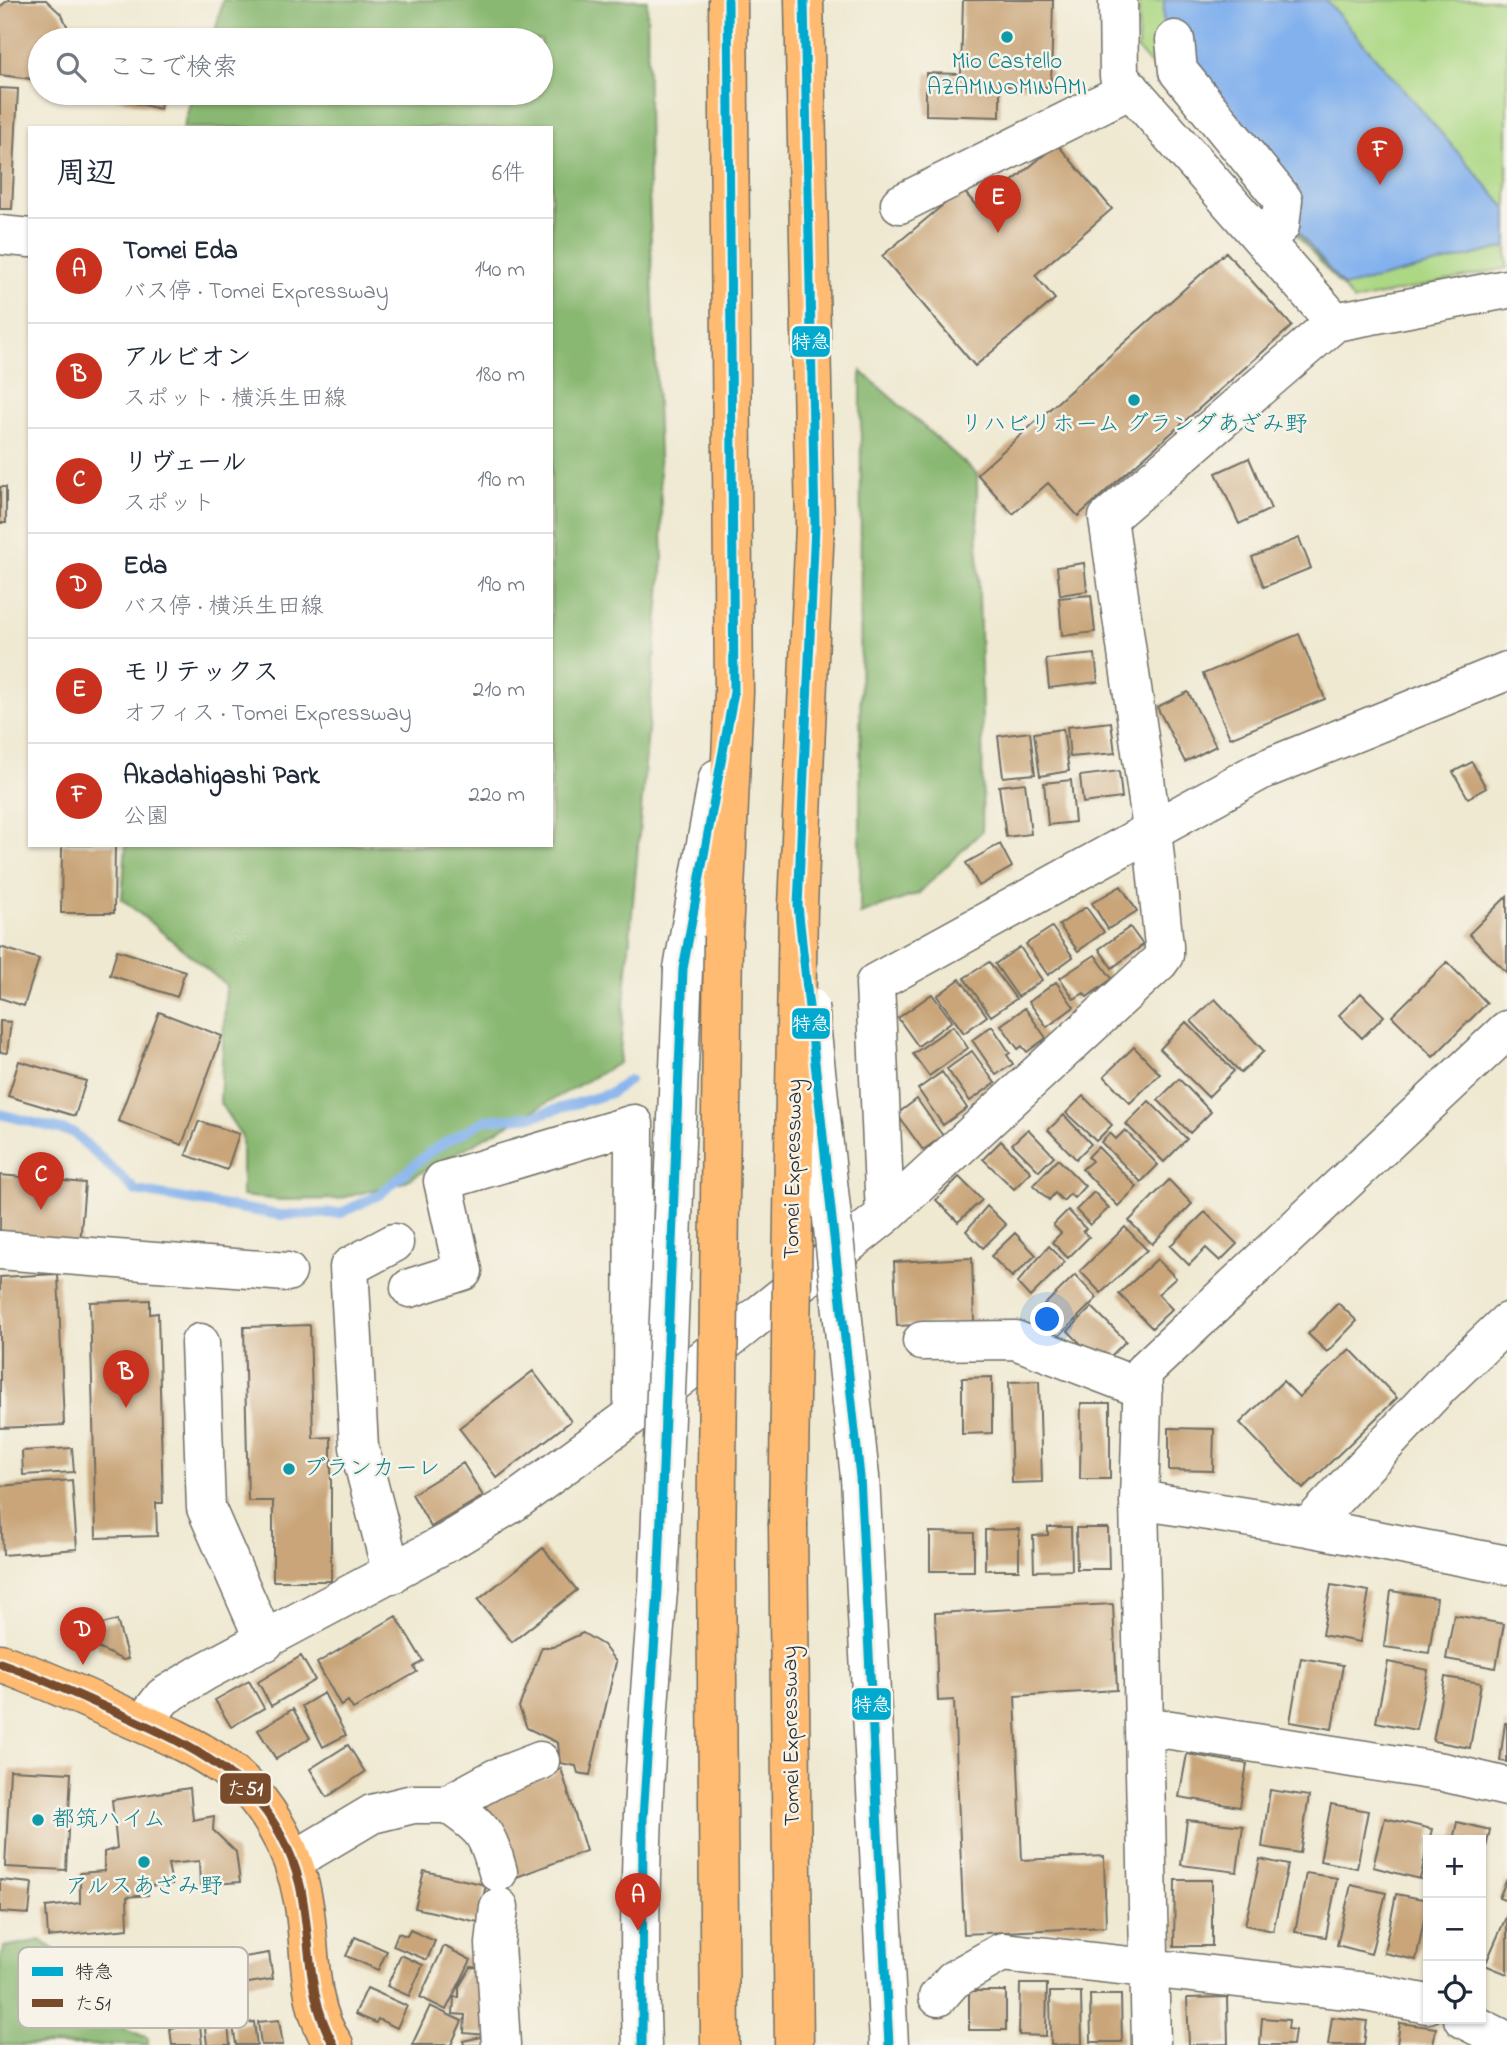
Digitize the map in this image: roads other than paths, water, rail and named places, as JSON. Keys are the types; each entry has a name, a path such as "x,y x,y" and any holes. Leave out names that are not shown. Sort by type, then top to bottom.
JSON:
{"main road":[{"path":"720,2045 716,1558 723,936 734,692 728,0"},
{"name":"Tomei Expressway","path":"794,2045 788,1526 798,906 814,525 804,0"},
{"path":"0,1663 47,1679 143,1723 219,1763 247,1789 269,1817 293,1861 303,1899 318,2007 334,2045"}],"street":[{"path":"1118,0 1119,76 1335,322"},
{"path":"1175,40 1178,71 1283,200 1280,226 1264,241"},
{"path":"900,204 1131,89"},
{"path":"0,235 28,238"},
{"path":"143,1723 163,1697 204,1672 392,1574 514,1503 633,1415 885,1215 1164,955 1152,829 1108,518 1335,322 1507,289"},
{"path":"885,1215 875,983 1261,771 1507,671"},
{"path":"642,2045 638,1931 649,1691 658,1591 683,969 734,692"},
{"path":"798,906 860,1477 889,2045"},
{"path":"1151,2045 1139,1500 1143,1372 1507,1030"},
{"path":"410,1288 463,1271 443,1181 634,1124 633,1415"},
{"path":"392,1574 359,1447 349,1267 394,1243"},
{"path":"0,1250 287,1272"},
{"path":"1308,1527 1440,1386 1507,1322"},
{"path":"922,1341 1015,1339 1143,1388"},
{"path":"200,1343 206,1508 265,1642"},
{"path":"1139,1500 1308,1527 1507,1565"},
{"path":"1145,1726 1443,1772 1507,1787"},
{"path":"293,1861 372,1814 413,1804 448,1804 496,1778 540,1761"},
{"path":"448,1804 475,1823 489,1839 499,1890 495,1944 501,2045"},
{"path":"939,1997 953,1980 1002,1952 1366,1992 1423,2003"},
{"path":"1473,2024 1507,2041"}],"water":[{"path":"1164,0 1326,0 1507,209 1507,247 1344,287 1162,67"}],"waterway":[{"path":"0,1114 74,1133 136,1191 280,1215 341,1213 380,1194 431,1151 485,1120 534,1116 611,1093 629,1080"}],"place":[{"name":"Mio Castello AZAMINOMINAMI","path":"1007,37"},
{"name":"Akadahigashi Park","path":"1380,185"},
{"name":"モリテックス","path":"998,233"},
{"name":"リハビリホーム グランダあざみ野","path":"1134,400"},
{"name":"リヴェール","path":"41,1210"},
{"name":"アルビオン","path":"126,1408"},
{"name":"ブランカーレ","path":"289,1469"},
{"name":"Eda","path":"83,1665"},
{"name":"都筑ハイム","path":"38,1820"},
{"name":"アルスあざみ野","path":"144,1862"},
{"name":"Tomei Eda","path":"638,1931"}]}
